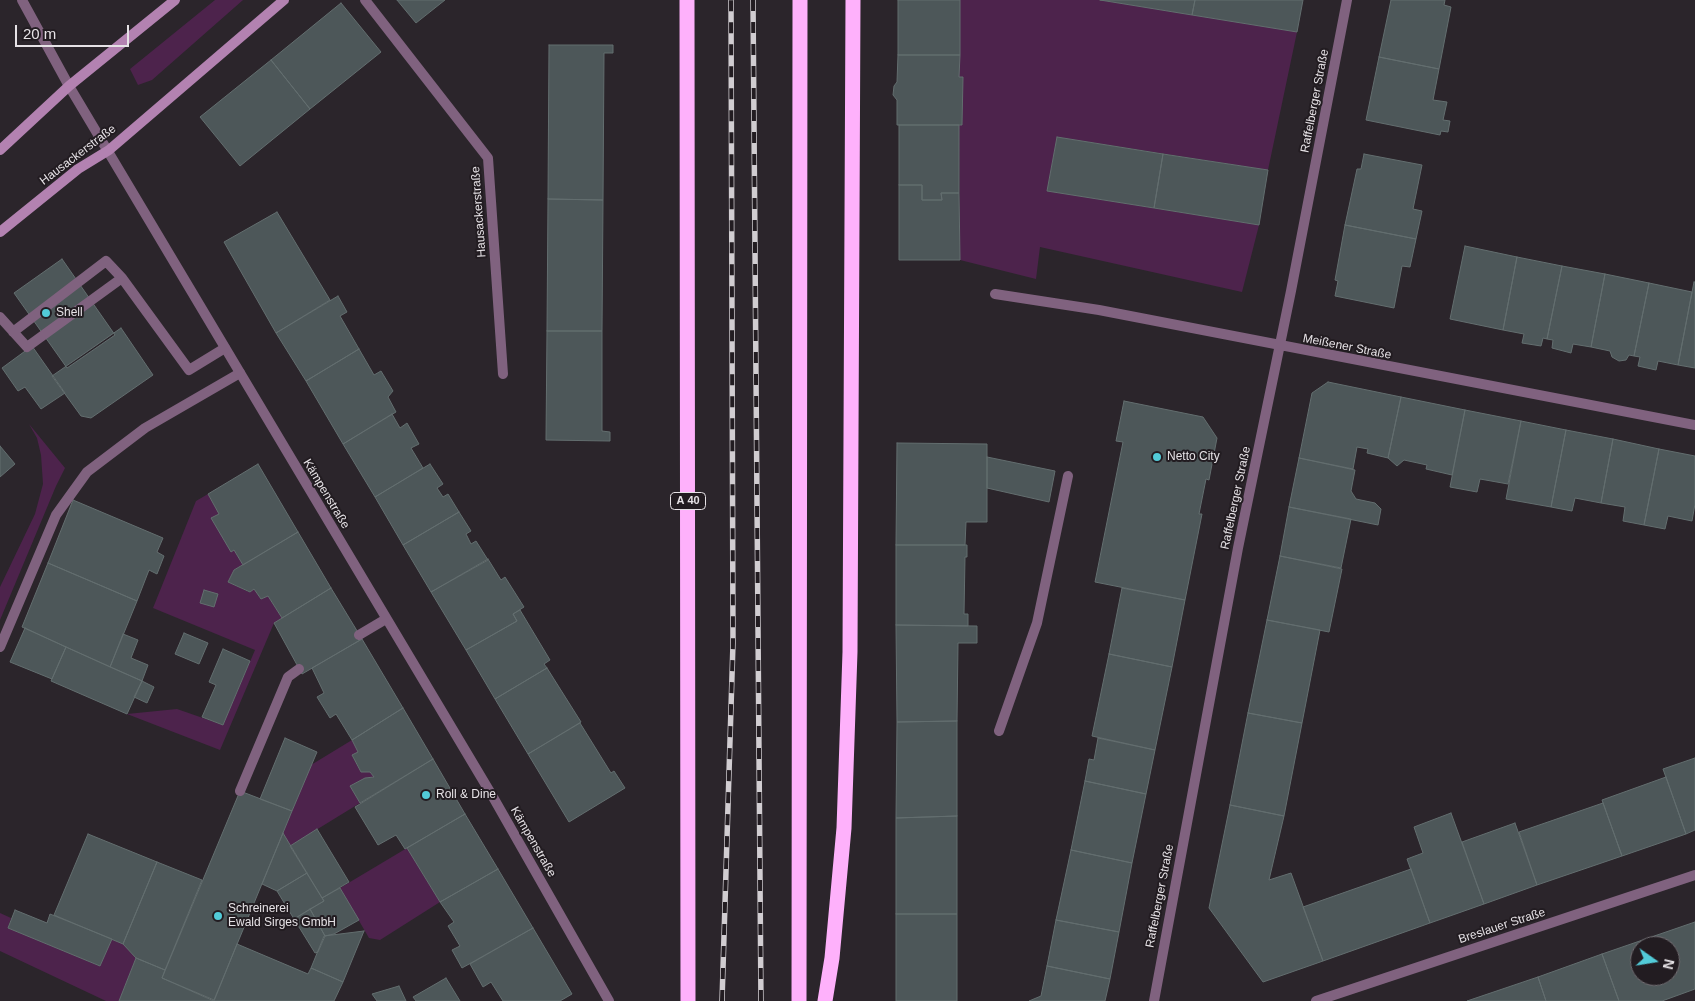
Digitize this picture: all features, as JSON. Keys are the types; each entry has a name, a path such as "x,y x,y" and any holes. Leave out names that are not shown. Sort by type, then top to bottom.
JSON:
{"highway":[{"name":"A 40","path":"687,0 688,1001"},
{"path":"799,1001 800,0"},
{"path":"824,1001 832,958 844,828 850,652 854,0"}],"main road":[{"path":"0,150 69,86 175,0"},
{"name":"Hausackerstraße","path":"0,232 78,170 109,150 284,0"}],"street":[{"name":"Kämpenstraße","path":"22,0 69,86 109,150 493,797 609,1001"},
{"name":"Hausackerstraße","path":"365,0 488,158 503,374"},
{"name":"Raffelberger Straße","path":"1154,1001 1236,558 1280,346 1347,0"},
{"path":"13,332 106,261 122,278 189,370 225,348"},
{"path":"0,317 27,347 122,278"},
{"name":"Meißener Straße","path":"995,294 1099,310 1695,425"},
{"path":"0,647 56,515 87,472 145,428 240,373"},
{"path":"999,731 1037,623 1068,476"},
{"path":"359,635 386,619"},
{"path":"240,791 288,677 299,669"},
{"name":"Breslauer Straße","path":"1316,1001 1337,997 1695,875"}],"shaded area":[{"path":"215,0 243,0 152,80 138,85 130,69"},
{"path":"960,0 1100,0 1297,32 1268,170 1057,137 1047,191 1259,225 1242,292 1040,247 1036,279 960,260 959,125 962,124 963,78 959,77"},
{"path":"29,424 65,468 0,620 0,587 35,514 43,484 41,455 37,438"},
{"path":"208,494 219,514 212,518 231,551 234,550 243,565 234,570 228,582 249,592 254,589 261,599 268,596 282,618 274,623 220,750 127,714 177,709 223,725 255,650 153,608 196,501"},
{"path":"352,740 358,752 352,756 361,772 370,772 374,777 365,778 350,786 360,803 290,846 283,833 311,765"},
{"path":"407,848 440,902 380,940 369,938 340,888"},
{"path":"0,913 11,918 8,928 100,966 112,939 123,944 136,958 119,1001 106,1001 0,951"}],"building":[{"path":"397,0 445,0 416,23"},
{"path":"898,0 960,0 960,55 898,55"},
{"path":"1100,0 1195,0 1192,15"},
{"path":"1195,0 1303,0 1297,32 1192,15"},
{"path":"1391,0 1445,0 1444,5 1451,7 1439,69 1379,57"},
{"path":"341,3 381,52 310,109 271,60"},
{"path":"549,45 613,45 613,53 604,53 603,200 548,199"},
{"path":"898,55 960,55 959,77 963,77 962,125 897,125 897,100 893,95 894,86 897,82"},
{"path":"1379,57 1439,69 1433,100 1447,102 1443,120 1450,121 1448,132 1441,131 1440,135 1366,120"},
{"path":"271,60 310,109 240,166 200,117"},
{"path":"899,125 959,125 959,193 941,193 942,200 922,200 922,185 899,185"},
{"path":"1057,137 1163,154 1154,208 1047,191"},
{"path":"1163,154 1268,170 1259,225 1154,208"},
{"path":"1364,154 1422,165 1413,209 1422,211 1416,239 1345,225 1357,169 1361,169"},
{"path":"899,185 922,185 922,200 942,200 941,193 959,193 960,260 899,260"},
{"path":"548,199 603,200 602,331 547,331"},
{"path":"277,212 330,300 276,333 224,242"},
{"path":"1345,225 1416,239 1410,267 1402,266 1394,308 1335,296 1338,281 1335,280"},
{"path":"1465,246 1517,257 1503,330 1450,319"},
{"path":"1517,257 1562,266 1547,339 1543,338 1541,346 1522,343 1524,334 1503,330"},
{"path":"62,259 115,335 67,368 14,293"},
{"path":"1562,266 1605,274 1591,347 1573,344 1571,353 1552,348 1553,340 1547,339"},
{"path":"1605,274 1649,283 1634,356 1629,355 1626,360 1619,361 1612,357 1610,351 1591,347"},
{"path":"1695,282 1695,368 1678,365"},
{"path":"1649,283 1692,292 1678,365 1658,361 1656,370 1638,366 1640,357 1634,356"},
{"path":"338,296 347,312 340,316 359,349 306,381 276,333"},
{"path":"121,328 153,375 91,418 81,416 52,376"},
{"path":"547,331 602,331 602,431 610,432 610,441 546,440"},
{"path":"32,346 65,393 41,409 25,387 18,391 2,368"},
{"path":"359,349 374,375 381,371 393,391 388,397 396,412 343,444 306,381"},
{"path":"1328,382 1401,397 1388,458 1367,453 1368,449 1357,447 1353,469 1299,458 1312,393"},
{"path":"1401,397 1465,410 1452,475 1426,469 1427,465 1404,460 1397,466 1388,458"},
{"path":"1124,401 1203,417 1217,438 1209,480 1206,479 1199,514 1202,514 1185,600 1095,582 1123,442 1116,441"},
{"path":"1465,410 1521,421 1508,484 1480,479 1477,492 1450,487"},
{"path":"392,414 400,428 407,423 419,444 411,448 423,468 375,497 343,444"},
{"path":"1521,421 1566,430 1551,507 1506,499"},
{"path":"1566,430 1613,439 1601,503 1575,498 1572,511 1551,507"},
{"path":"1613,439 1659,449 1644,525 1623,521 1625,507 1601,503"},
{"path":"897,443 987,444 987,522 966,522 965,545 896,545"},
{"path":"0,446 15,464 0,477"},
{"path":"1659,449 1695,456 1695,504 1692,521 1668,516 1665,529 1644,525"},
{"path":"987,457 1055,471 1049,502 987,488"},
{"path":"1299,458 1355,470 1351,491 1356,499 1375,503 1381,509 1378,525 1289,507"},
{"path":"258,464 298,532 243,565 234,550 231,552 211,518 219,514 208,494"},
{"path":"430,464 443,484 437,488 443,497 448,494 459,512 403,545 375,497"},
{"path":"73,500 163,538 157,552 164,556 157,574 149,570 137,601 48,563"},
{"path":"1289,507 1351,519 1341,568 1280,556"},
{"path":"459,512 471,531 466,534 471,544 476,541 488,560 431,592 403,545"},
{"path":"298,532 331,588 282,618 268,596 261,599 254,589 250,592 228,582 234,570"},
{"path":"896,545 967,545 964,614 968,614 968,626 896,625"},
{"path":"1280,556 1342,569 1329,632 1267,620"},
{"path":"488,559 501,580 505,577 524,607 513,614 517,621 466,650 431,592"},
{"path":"48,563 137,601 110,667 22,627"},
{"path":"331,588 362,639 302,674 274,623"},
{"path":"1122,588 1185,600 1172,667 1109,654"},
{"path":"204,590 218,594 214,607 200,603"},
{"path":"520,610 550,660 544,664 547,668 495,699 466,650 517,621 513,614"},
{"path":"1267,620 1320,630 1302,723 1248,713"},
{"path":"896,625 977,626 977,643 958,643 957,721 897,722"},
{"path":"25,628 66,647 52,679 10,662"},
{"path":"184,633 208,643 199,664 175,654"},
{"path":"123,634 138,640 131,658 148,665 142,681 110,667"},
{"path":"362,639 403,708 352,740 336,714 330,718 317,697 324,693 312,668"},
{"path":"66,647 142,681 127,714 51,681"},
{"path":"223,649 250,661 223,725 202,717 216,685 209,682"},
{"path":"1109,654 1172,667 1155,750 1092,736"},
{"path":"547,668 581,722 528,754 495,699"},
{"path":"142,681 154,687 147,703 134,697"},
{"path":"403,708 433,759 360,803 350,786 365,778 374,777 370,772 361,772 352,755 358,752 352,740"},
{"path":"1248,713 1302,723 1284,816 1230,805"},
{"path":"957,721 957,816 896,818 897,722"},
{"path":"580,723 611,773 614,771 625,788 569,822 528,754"},
{"path":"285,738 317,752 292,811 260,799"},
{"path":"1098,738 1155,750 1146,794 1085,781 1089,759 1094,760"},
{"path":"1695,758 1695,830 1686,834 1663,769"},
{"path":"433,759 465,814 405,849 396,835 378,845 355,807"},
{"path":"1666,777 1686,834 1622,856 1602,800"},
{"path":"1085,781 1146,794 1132,863 1071,850"},
{"name":"Schreinerei Ewald Sirges GmbH","path":"240,791 292,811 214,1000 162,978"},
{"path":"1603,803 1622,856 1537,885 1519,832"},
{"path":"1230,805 1284,816 1269,880 1291,873 1323,961 1263,982 1209,908"},
{"path":"1451,813 1484,904 1430,923 1407,859 1423,853 1414,827"},
{"path":"465,814 498,869 440,902 407,848"},
{"path":"957,816 957,914 896,914 896,818"},
{"path":"1515,823 1537,885 1484,904 1462,842"},
{"path":"317,829 349,882 322,898 290,846"},
{"path":"283,833 307,873 277,891 262,884"},
{"path":"88,834 157,862 123,944 54,915"},
{"path":"1071,850 1132,863 1119,932 1056,920"},
{"path":"157,862 202,880 165,970 136,958 123,944"},
{"path":"498,869 533,928 462,968 452,950 460,946 448,926 454,922 440,902"},
{"path":"1411,869 1430,923 1323,961 1303,907"},
{"path":"307,873 324,901 294,919 277,891"},
{"path":"340,888 359,920 334,934 325,936 310,909 324,901 322,898"},
{"path":"310,909 325,936 318,952 315,953 294,919"},
{"path":"15,910 47,923 50,914 112,939 100,966 8,928"},
{"path":"896,914 957,914 957,1001 896,1001"},
{"path":"1056,920 1119,932 1110,979 1047,966"},
{"path":"1695,922 1695,989 1662,1001 1619,1001 1602,954 1630,944 1630,986 1680,986 1680,936 1654,936"},
{"path":"533,928 572,994 560,1001 503,1001 491,982 483,987 470,964"},
{"path":"364,931 343,982 311,968 324,936"},
{"path":"237,944 308,974 311,968 343,982 334,1001 214,1001"},
{"path":"1602,954 1619,1001 1546,1001 1538,977"},
{"path":"136,958 165,970 162,978 214,1001 119,1001"},
{"path":"1047,966 1110,979 1105,1001 1029,1001 1041,996"},
{"path":"1538,977 1546,1001 1467,1001"},
{"path":"446,978 460,1001 416,1001 413,997"},
{"path":"399,986 406,1001 377,1001 372,994"}],"railway":[{"path":"722,1001 733,643 731,0"},
{"path":"753,0 761,1001"}],"place":[{"name":"Shell","path":"46,313"},
{"name":"Netto City","path":"1157,457"},
{"name":"Roll & Dine","path":"426,795"},
{"name":"Schreinerei Ewald Sirges GmbH","path":"218,916"}]}
